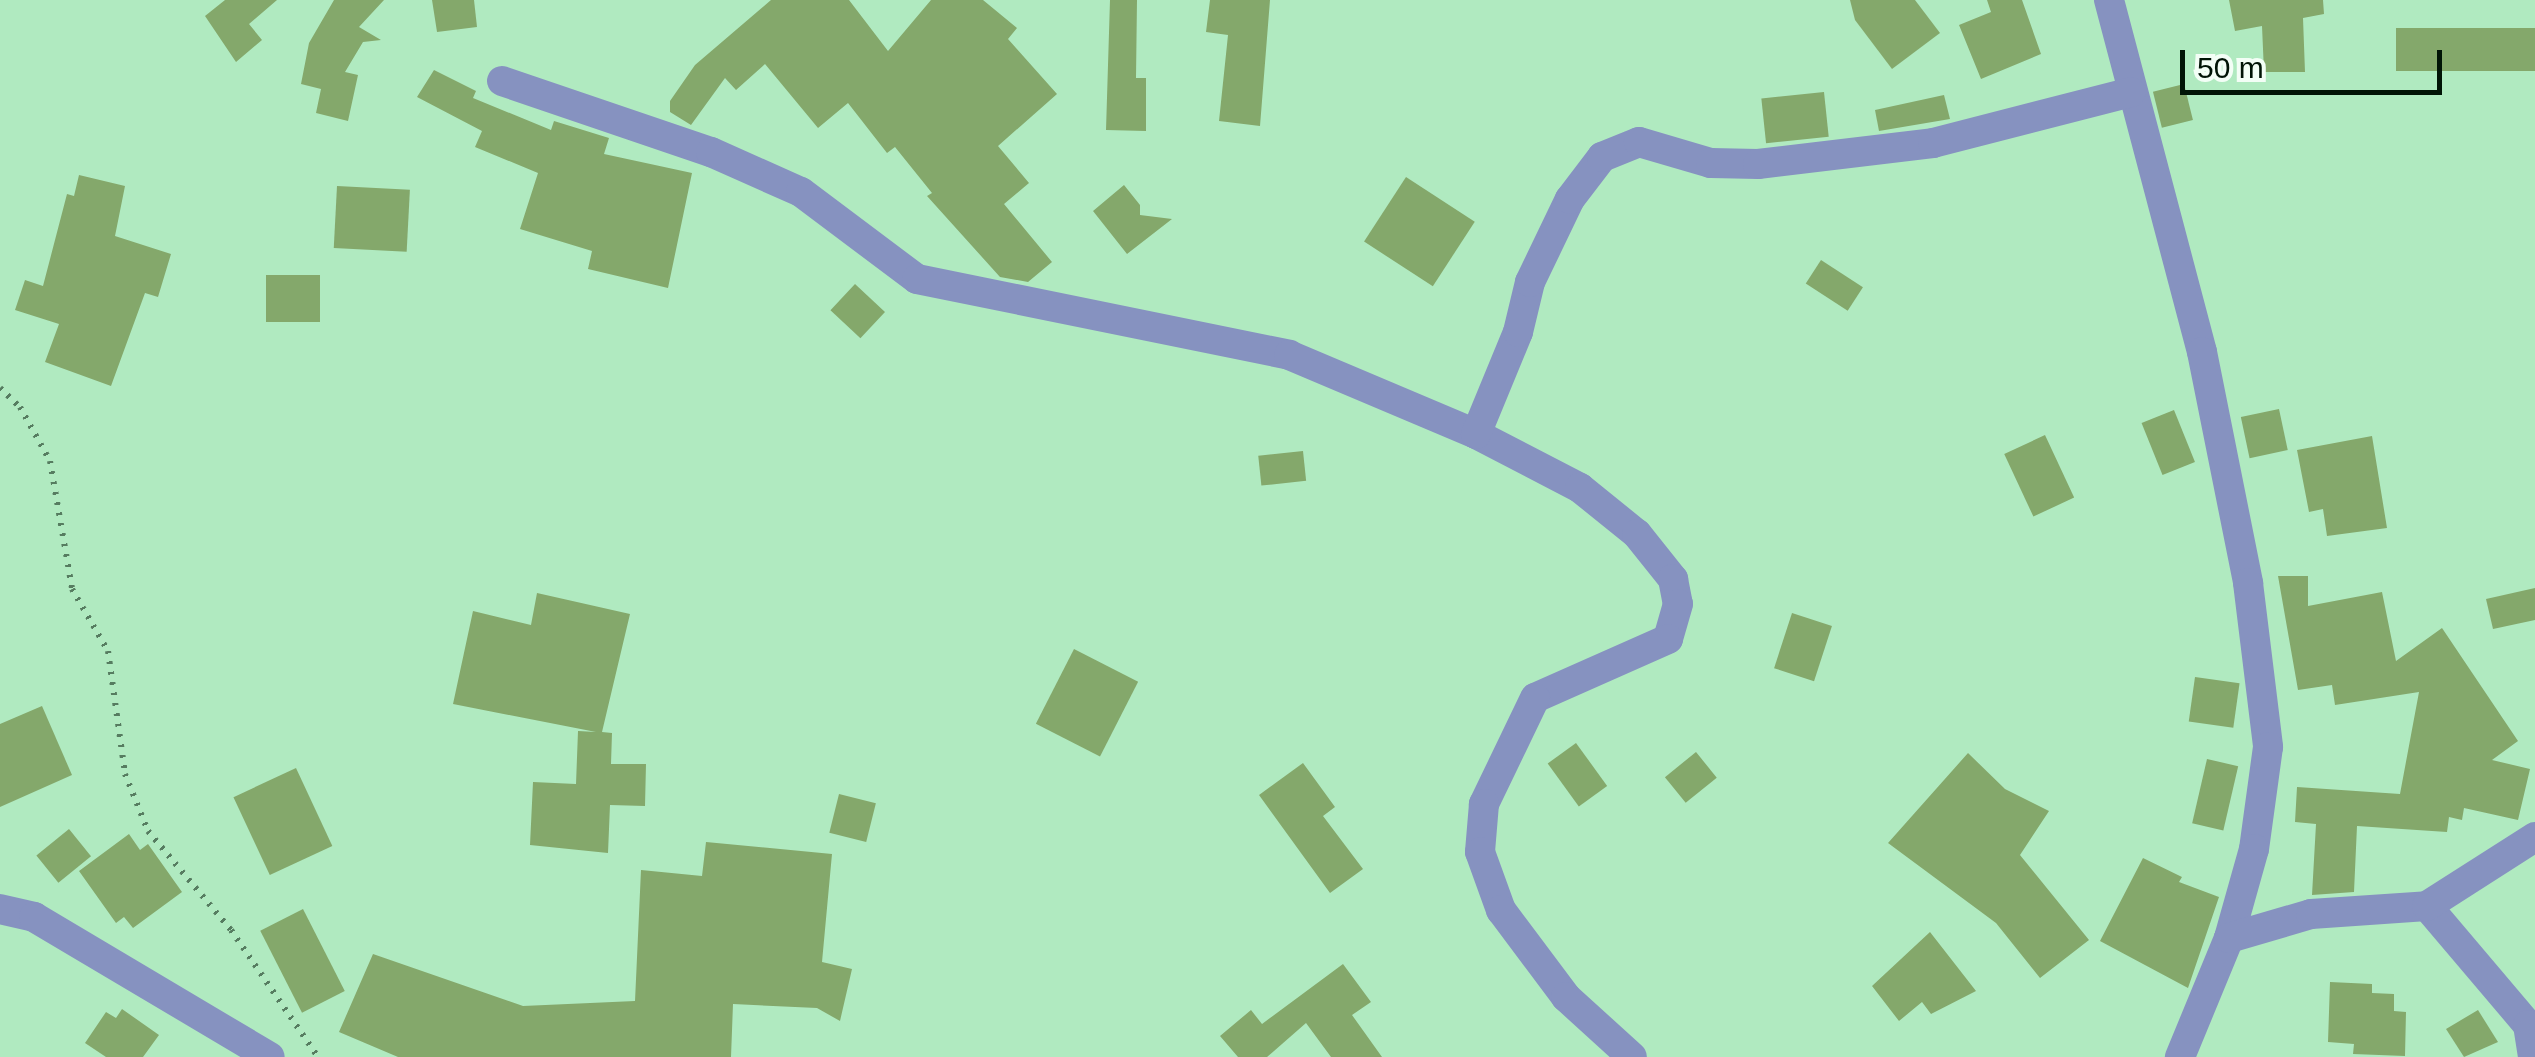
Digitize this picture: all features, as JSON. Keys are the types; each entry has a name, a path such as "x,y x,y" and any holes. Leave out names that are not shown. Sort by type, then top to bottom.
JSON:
{"street":[{"path":"2110,0 2130,92 2202,352 2248,583 2268,748 2254,849 2229,938 2180,1057"},
{"path":"502,82 712,152 801,192 917,279 1289,355 1476,434 1580,488 1637,534 1672,579 1678,604 1668,639 1535,698 1483,820 1480,852 1501,910 1566,997 1632,1057"},
{"path":"1476,434 1518,332 1530,282 1570,199 1602,157 1639,142 1711,163 1758,164 1933,143 2130,92"},
{"path":"2229,938 2311,914 2426,906 2535,838"},
{"path":"2426,906 2528,1025 2533,1057"},
{"path":"0,909 34,917 270,1057"}],"path":[{"path":"0,388 20,407 50,462 72,588 108,650 125,774 148,831 231,930 318,1057"}],"building":[{"path":"225,0 277,0 249,24 262,40 236,62 205,16"},
{"path":"334,0 384,0 359,27 381,40 363,42 345,72 358,75 348,121 316,113 321,89 301,84 309,43"},
{"path":"432,0 474,0 477,27 437,32"},
{"path":"771,0 849,0 888,51 931,0 983,0 1017,28 1008,39 1057,94 998,146 1029,183 1004,204 1052,262 1028,282 1000,277 927,196 932,193 895,147 887,153 848,103 818,128 765,64 736,90 725,78 691,125 670,112 670,101 695,65"},
{"path":"1110,0 1137,0 1136,78 1146,78 1146,131 1106,130"},
{"path":"1210,0 1270,0 1260,126 1219,121 1228,35 1206,32"},
{"path":"1850,0 1915,0 1940,33 1892,69 1855,20"},
{"path":"1987,0 2022,0 2041,54 1981,79 1959,25 1991,12"},
{"path":"2229,0 2323,0 2324,14 2303,18 2305,72 2264,72 2262,26 2235,31"},
{"path":"2396,28 2535,28 2535,71 2396,71"},
{"path":"434,70 476,91 473,98 551,130 554,121 609,138 604,154 692,173 668,288 588,269 592,251 520,229 538,173 475,147 482,131 417,97"},
{"path":"2184,84 2193,120 2162,128 2153,92"},
{"path":"1824,92 1829,137 1766,143 1761,99"},
{"path":"1944,95 1950,119 1879,131 1875,110"},
{"path":"79,175 125,186 115,236 171,254 158,297 145,293 111,386 45,362 59,324 15,310 25,280 43,286 67,194 74,196"},
{"path":"1406,177 1475,222 1433,286 1364,242"},
{"path":"1124,185 1140,205 1140,215 1172,219 1127,254 1093,211"},
{"path":"337,186 410,190 407,252 334,248"},
{"path":"1821,260 1863,287 1848,311 1806,283"},
{"path":"266,275 320,275 320,322 266,322"},
{"path":"855,284 885,312 860,338 830,310"},
{"path":"2279,409 2288,450 2250,458 2241,417"},
{"path":"2174,410 2195,462 2163,475 2142,423"},
{"path":"2045,435 2074,498 2033,517 2004,454"},
{"path":"2372,436 2387,528 2327,536 2323,509 2309,512 2297,450"},
{"path":"1303,451 1306,481 1261,486 1258,456"},
{"path":"2278,576 2308,576 2308,606 2382,592 2396,661 2442,628 2518,741 2492,760 2530,769 2518,820 2464,808 2462,820 2449,817 2447,832 2357,826 2354,892 2312,895 2316,824 2295,822 2297,787 2400,794 2419,692 2335,705 2332,685 2298,690"},
{"path":"2535,588 2535,620 2493,629 2486,599"},
{"path":"537,593 630,614 602,732 612,733 611,764 646,764 645,806 610,805 608,853 530,845 533,782 576,784 578,731 596,732 453,704 473,611 531,625"},
{"path":"1792,613 1832,626 1814,681 1774,668"},
{"path":"1074,649 1138,682 1100,757 1036,724"},
{"path":"2195,677 2240,683 2233,728 2189,722"},
{"path":"42,706 72,775 0,807 0,724"},
{"path":"1576,743 1607,786 1579,806 1548,764"},
{"path":"1696,752 1717,778 1686,803 1665,777"},
{"path":"1968,753 2005,789 2049,811 2020,855 2089,940 2040,978 1996,923 1888,843"},
{"path":"2207,759 2238,766 2223,831 2192,823"},
{"path":"1303,763 1335,807 1323,816 1363,869 1330,893 1259,795"},
{"path":"296,768 332,846 270,875 233,797"},
{"path":"839,794 876,803 866,842 829,833"},
{"path":"69,829 91,856 58,883 36,855"},
{"path":"129,834 140,850 148,844 182,892 133,928 124,917 116,923 79,871"},
{"path":"706,842 832,854 822,962 852,969 840,1021 817,1008 733,1004 731,1057 398,1057 339,1032 373,954 523,1006 635,1001 641,870 702,876"},
{"path":"2143,858 2182,877 2179,882 2219,897 2188,988 2100,941"},
{"path":"303,909 345,991 302,1013 260,931"},
{"path":"1930,932 1976,991 1931,1014 1922,1002 1899,1021 1872,986"},
{"path":"1343,964 1371,1002 1352,1015 1382,1057 1331,1057 1306,1023 1267,1057 1238,1057 1220,1036 1251,1010 1262,1024"},
{"path":"2330,982 2372,984 2372,993 2394,994 2394,1011 2406,1012 2405,1056 2353,1054 2354,1044 2328,1042"},
{"path":"122,1009 159,1035 143,1057 106,1057 85,1043 106,1012 116,1018"},
{"path":"2478,1010 2498,1042 2464,1057 2446,1029"}]}
